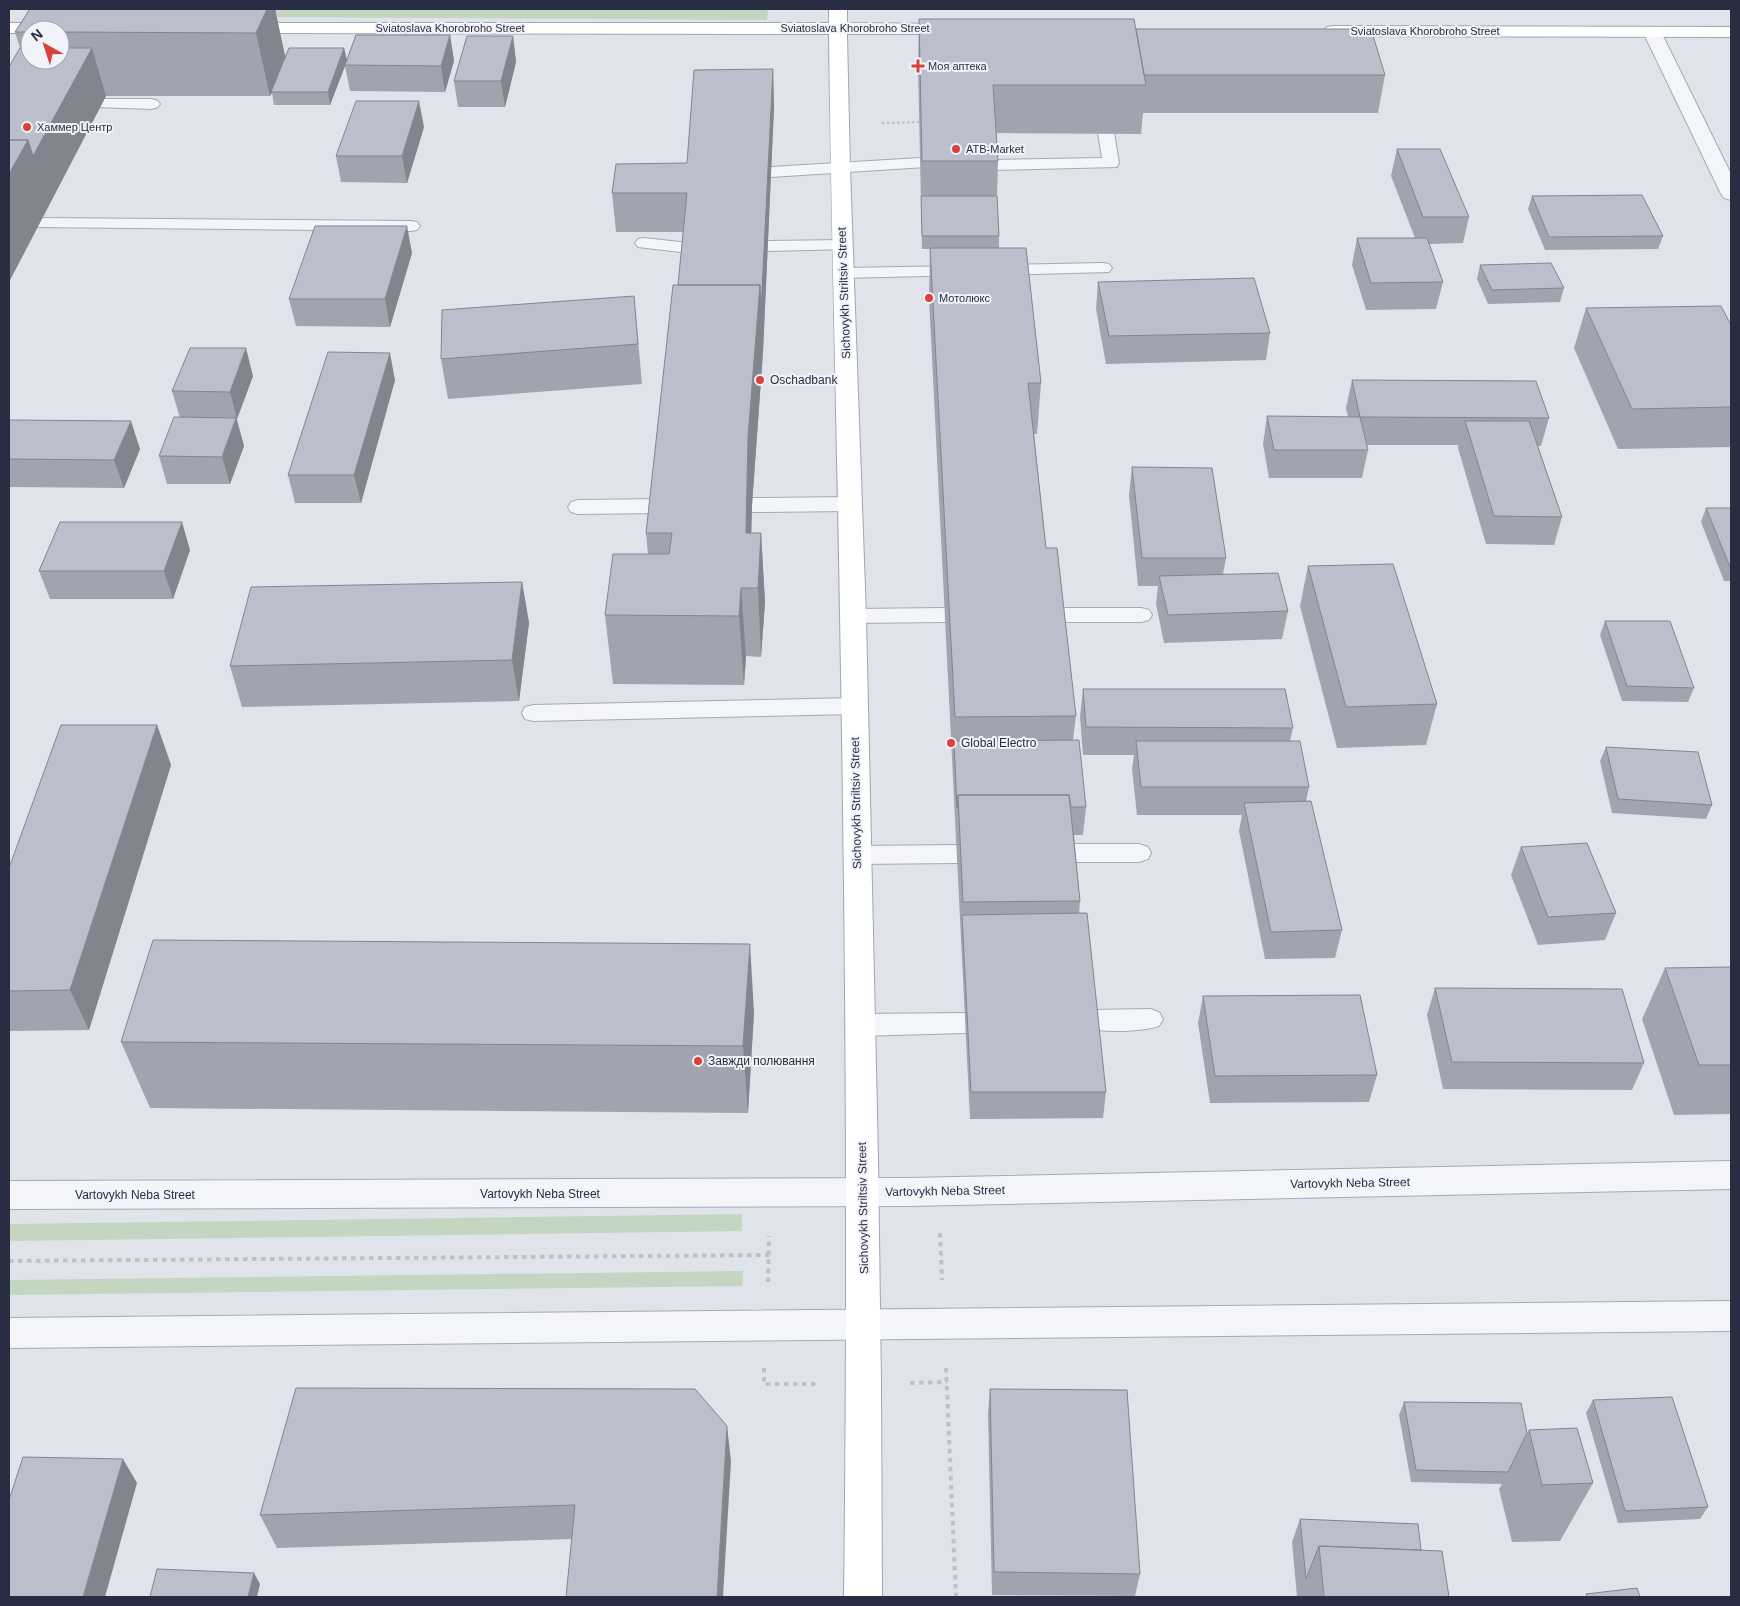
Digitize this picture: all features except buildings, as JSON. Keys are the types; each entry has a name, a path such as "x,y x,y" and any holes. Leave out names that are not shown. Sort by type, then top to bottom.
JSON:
{"main road":[{"path":"9,20 16,9"},
{"name":"Sviatoslava Khorobroho Street","path":"226,28 837,18 976,29"},
{"name":"Sichovykh Striltsiv Street","path":"837,18 855,706 863,1192 863,1597"},
{"name":"Sviatoslava Khorobroho Street","path":"1320,31 1731,32"}],"street":[{"path":"1652,32 1731,194"},
{"name":"Vartovykh Neba Street","path":"9,1195 863,1192 1731,1175"},
{"path":"9,1333 1731,1316"}],"lane":[{"path":"102,104 152,104"},
{"path":"993,165 1111,163 1106,134"},
{"path":"771,172 920,164"},
{"path":"39,223 411,226"},
{"path":"644,243 689,248"},
{"path":"768,246 842,244"},
{"path":"843,273 1103,268"},
{"path":"752,505 850,504"},
{"path":"578,507 662,506"},
{"path":"853,616 945,615"},
{"path":"1054,615 1141,615"},
{"path":"533,712 855,706"},
{"path":"1067,853 1138,852"},
{"path":"857,855 957,854"},
{"path":"1092,1020 1150,1019"},
{"path":"860,1025 965,1023"}],"path":[{"path":"882,123 919,122"},
{"path":"9,1261 769,1255"}],"green space":[{"path":"78,9 768,9 767,20 74,16"},
{"path":"742,1214 742,1231 9,1241 9,1224"},
{"path":"743,1271 742,1286 9,1295 9,1280"}],"place":[{"name":"Моя аптека","path":"918,66"},
{"name":"Хаммер Центр","path":"27,127"},
{"name":"ATB-Market","path":"956,149"},
{"name":"Мотолюкс","path":"929,298"},
{"name":"Oschadbank","path":"760,380"},
{"name":"Global Electro","path":"951,743"},
{"name":"Завжди полювання","path":"698,1061"}]}
